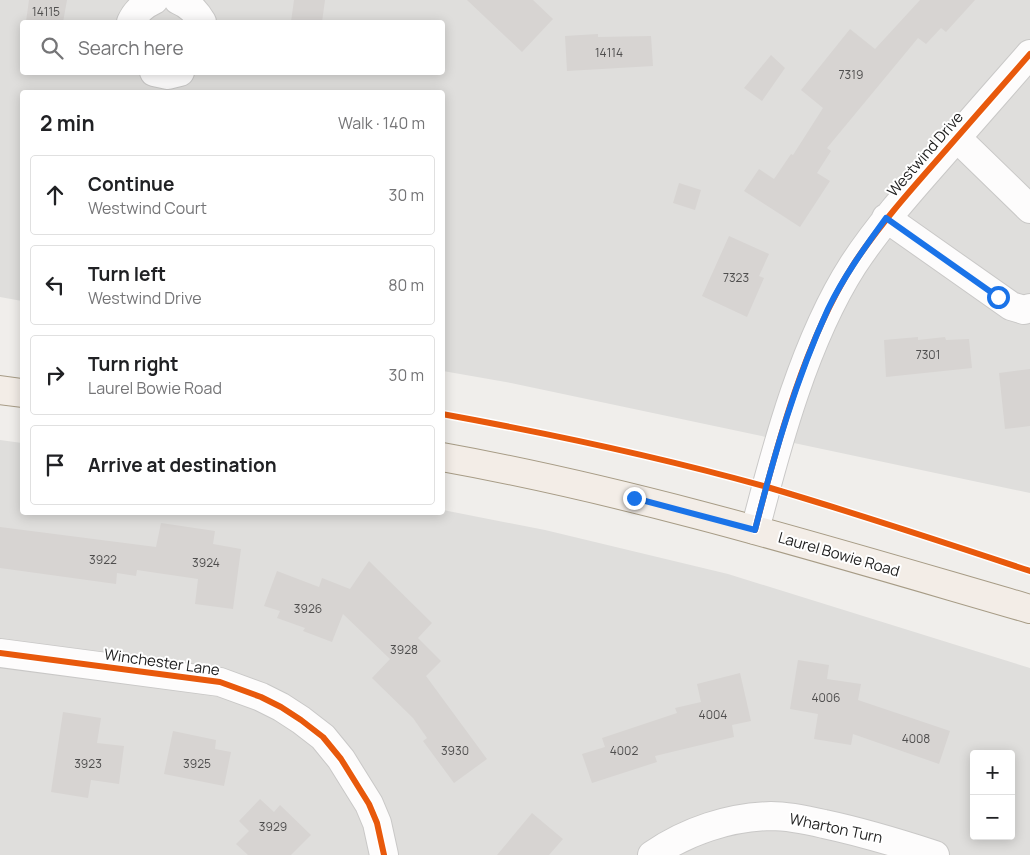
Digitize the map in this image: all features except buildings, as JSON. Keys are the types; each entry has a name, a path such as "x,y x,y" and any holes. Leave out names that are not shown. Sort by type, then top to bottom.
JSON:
{"main road":[{"path":"0,390 20,393"},
{"name":"Laurel Bowie Road","path":"445,458 510,469 634,498 755,530 1030,609"}],"street":[{"path":"132,20 143,6 154,0"},
{"path":"178,0 192,8 201,20"},
{"name":"Westwind Drive","path":"755,530 777,450 806,360 829,307 852,266 886,218 1030,54"},
{"path":"957,138 1030,209"},
{"path":"886,218 1011,306 1024,310 1030,308"},
{"name":"Winchester Lane","path":"0,653 220,682 262,697 301,720 323,737 341,759 370,804 377,823 384,855"},
{"name":"Wharton Turn","path":"652,855 664,847 701,830 724,822 750,817 773,816 797,818 834,826 935,855"}],"shaded area":[{"path":"0,0 1030,0 1030,493 511,383 445,371 445,90 20,90 20,301 0,297"},
{"path":"0,440 20,443 20,515 445,515 445,510 545,530 728,574 1030,668 1030,855 0,855"}],"cycle path":[{"path":"755,530 794,393 836,294 853,265 894,210 1030,54"},
{"path":"445,415 606,447 727,476 833,507 1030,571"},
{"path":"0,653 220,682 261,697 281,707 323,737 341,759 369,804 377,823 384,855"}],"route":[{"path":"634,498 755,530 766,487 806,360 829,307 852,266 886,218 998,297"}]}
